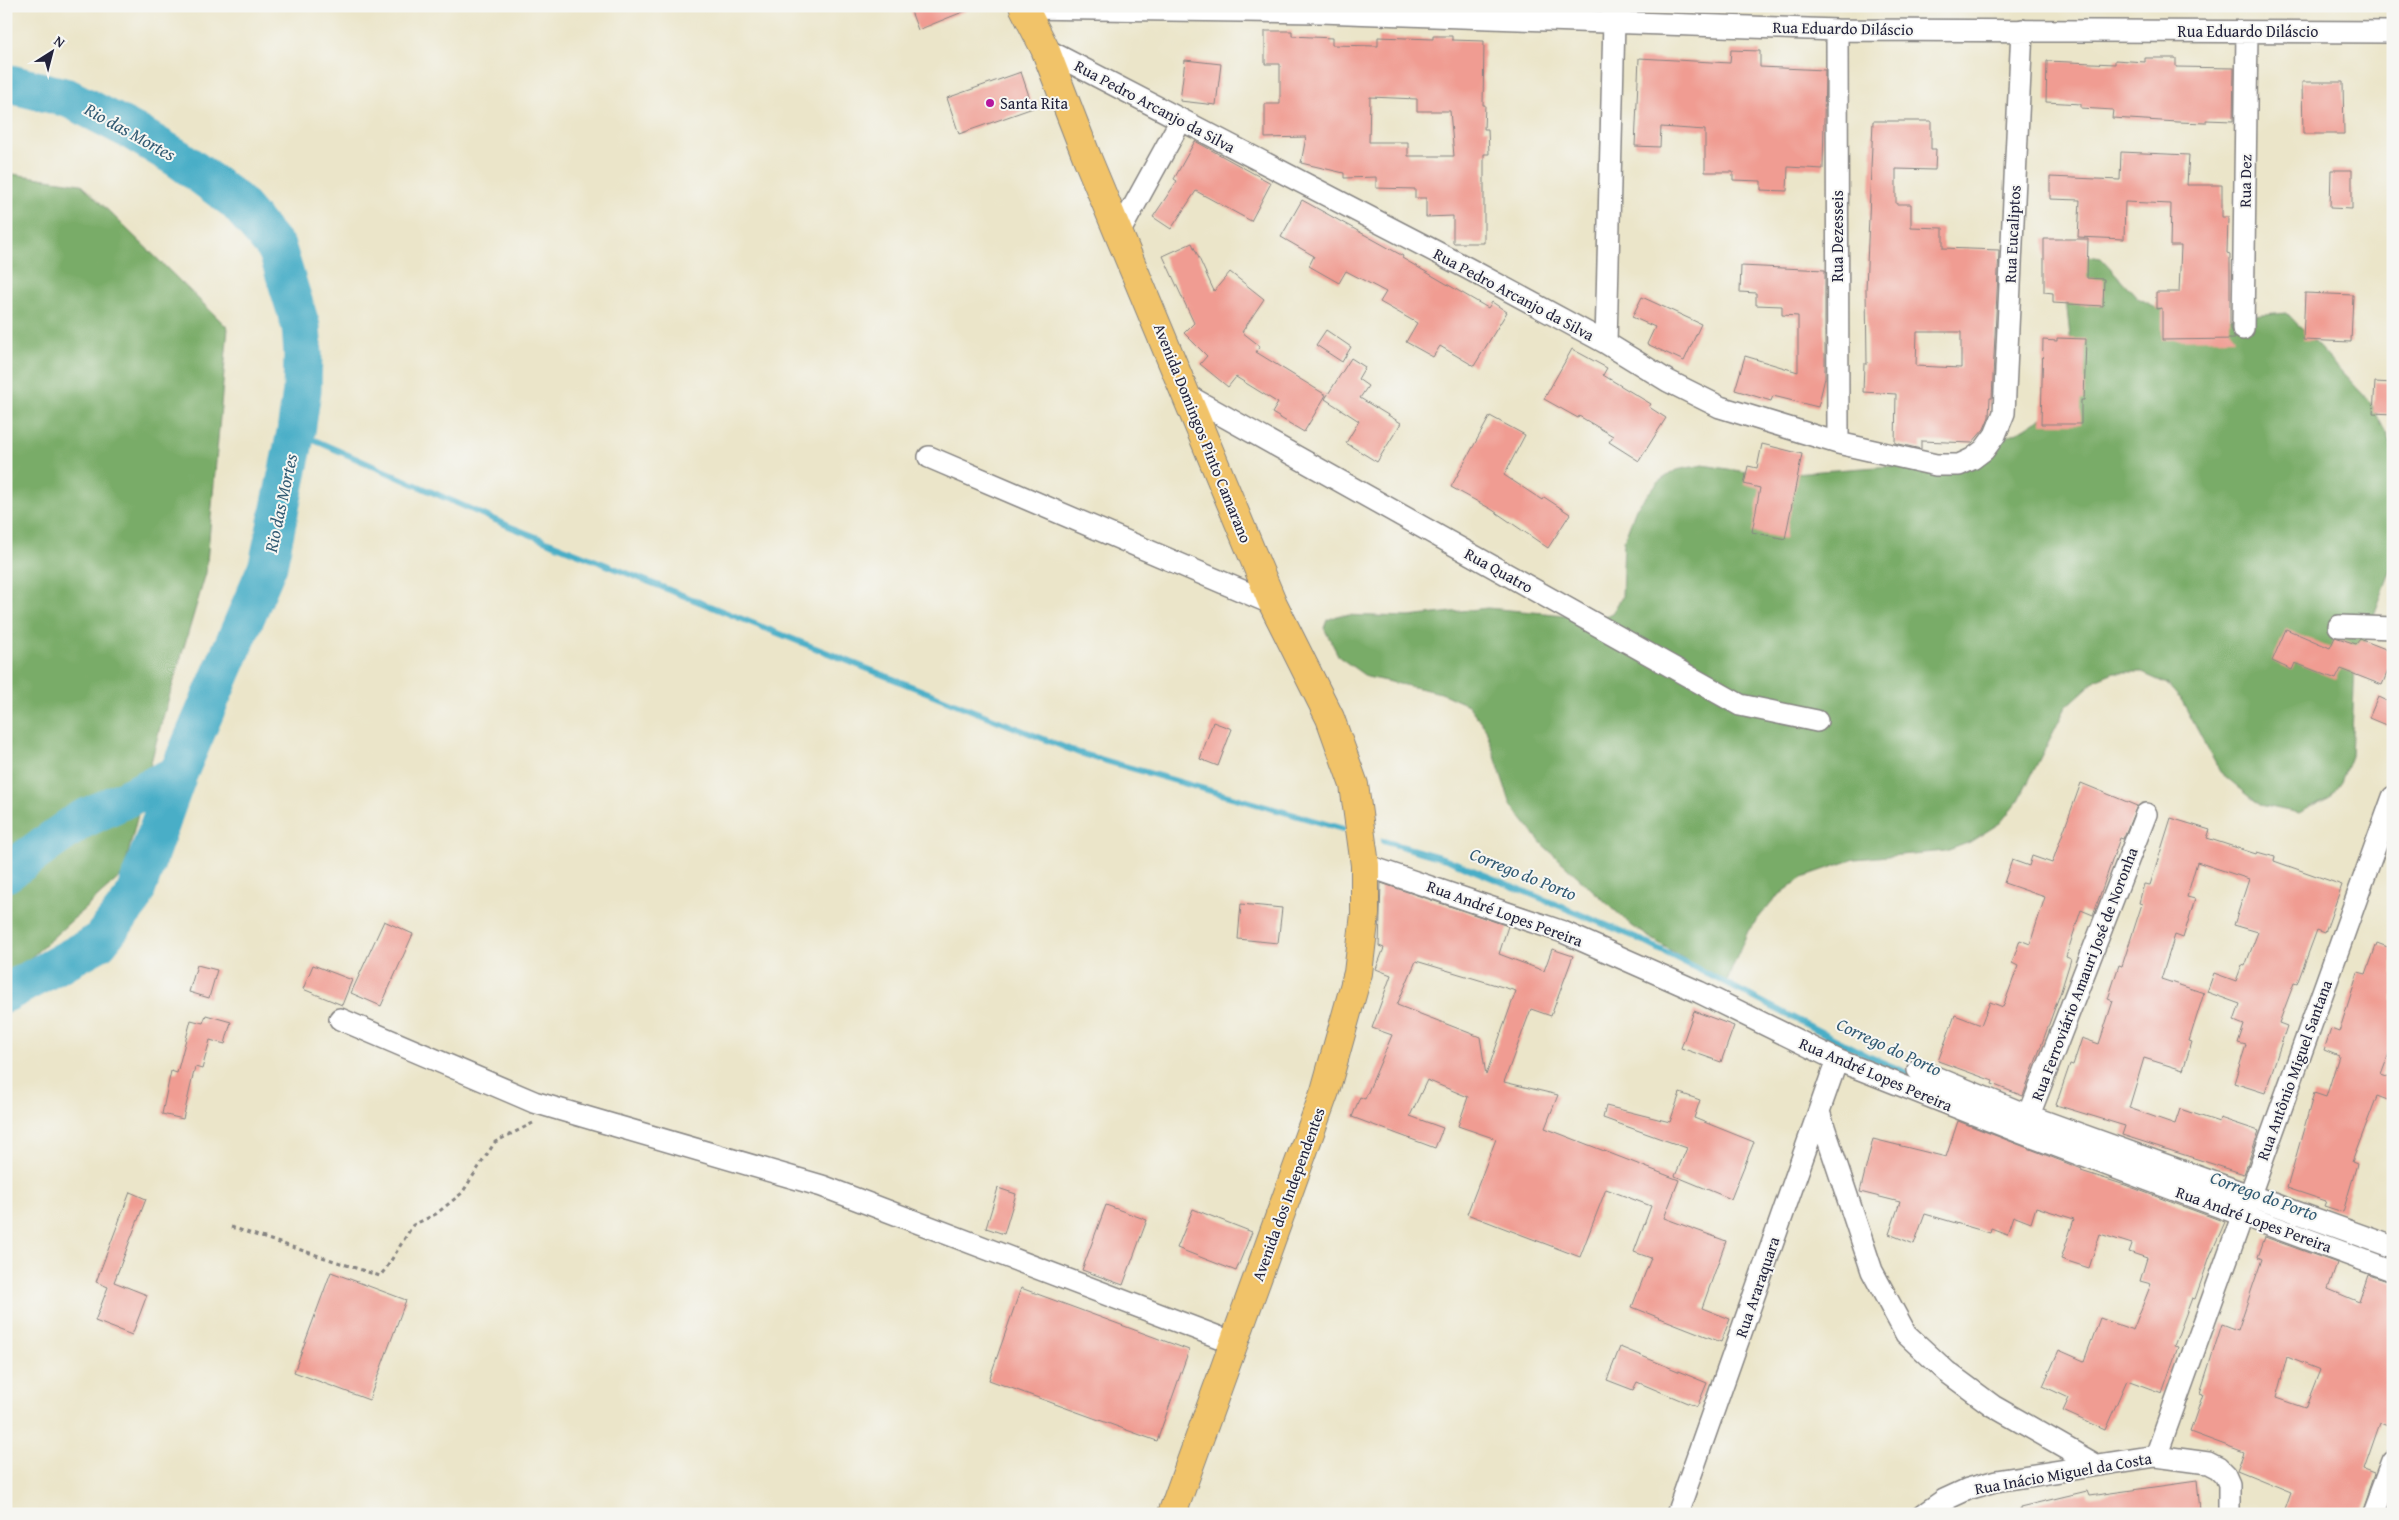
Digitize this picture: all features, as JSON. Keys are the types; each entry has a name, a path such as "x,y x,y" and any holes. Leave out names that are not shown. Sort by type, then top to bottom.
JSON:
{"main road":[{"name":"Avenida Domingos Pinto Camarano","path":"1023,7 1045,49 1273,604 1330,718 1354,785 1366,865"},
{"name":"Avenida dos Independentes","path":"1172,1514 1325,1091 1342,1036 1358,973 1365,914 1366,865"}],"street":[{"name":"Rua Eduardo Diláscio","path":"1023,7 1320,12 1614,21 1728,16 1837,30 2393,32"},
{"path":"1606,343 1614,21"},
{"name":"Rua Dezesseis","path":"1837,30 1838,443"},
{"name":"Rua Eucaliptos","path":"1995,435 2004,413 2022,30"},
{"name":"Rua Dez","path":"2243,329 2247,32"},
{"name":"Rua Pedro Arcanjo da Silva","path":"1045,49 1461,265 1606,343 1668,381 1720,407 1838,443 1936,465 1960,465 1972,459 1984,450 1995,435"},
{"path":"1119,233 1180,120"},
{"name":"Rua Quatro","path":"1188,396 1740,705 1817,721"},
{"path":"929,457 1273,604"},
{"path":"2339,626 2393,628"},
{"name":"Rua Antônio Miguel Santana","path":"2156,1456 2393,797"},
{"name":"Rua Ferroviário Amauri José de Noronha","path":"2025,1124 2146,814"},
{"name":"Rua André Lopes Pereira","path":"1366,865 1563,932 1699,992 1837,1060 2025,1124 2245,1205 2393,1271"},
{"path":"340,1019 534,1102 822,1186 1234,1343"},
{"name":"Rua Araraquara","path":"1677,1514 1837,1060"},
{"name":"Rua André Lopes Pereira","path":"1918,1070 2025,1124"},
{"path":"1819,1112 1872,1271 1906,1334 1947,1372 1993,1406 2096,1465"},
{"name":"Rua André Lopes Pereira","path":"2245,1205 2393,1247"},
{"name":"Rua Inácio Miguel da Costa","path":"1924,1514 1944,1500 1968,1489 1996,1481 2156,1456 2208,1463 2218,1468 2225,1475 2229,1484 2229,1514"},
{"path":"2373,1514 2393,1461"}],"path":[{"path":"231,1227 380,1276 387,1268 413,1225 436,1214 462,1193 495,1142 563,1110"}],"green space":[{"path":"6,173 81,184 228,328 206,573 159,731 123,874 6,980"},
{"path":"2086,256 2101,258 2138,298 2168,313 2217,319 2287,313 2370,402 2388,437 2393,455 2393,564 2355,666 2351,756 2341,782 2330,797 2299,813 2260,805 2220,772 2182,701 2167,684 2140,672 2114,672 2097,679 2066,707 2019,800 2000,823 1970,842 1946,851 1855,859 1803,877 1774,899 1748,931 1725,985 1632,926 1543,845 1511,805 1486,729 1468,705 1441,693 1367,677 1339,657 1324,628 1327,620 1340,615 1409,617 1487,608 1600,618 1612,613 1622,597 1624,540 1636,508 1658,482 1676,470 1703,465 1765,475 1919,464 1974,451 2024,429 2055,409 2073,363 2065,291"}],"building":[{"path":"909,6 975,6 975,7 918,30"},
{"path":"1265,31 1292,31 1292,36 1332,38 1332,45 1378,46 1378,37 1433,39 1433,36 1452,36 1452,40 1484,41 1484,129 1488,129 1489,154 1484,154 1484,243 1453,243 1453,216 1426,217 1426,198 1415,198 1415,189 1376,188 1376,177 1344,178 1344,173 1301,163 1306,137 1265,138 1265,104 1280,104 1280,64 1265,64","holes":["1370,97 1417,99 1417,111 1450,111 1454,156 1408,156 1408,142 1369,142"]},
{"path":"1731,50 1760,51 1760,67 1825,70 1823,169 1788,167 1787,191 1761,190 1761,181 1733,180 1733,172 1705,172 1705,130 1661,127 1660,147 1635,146 1639,58 1730,63"},
{"path":"2145,58 2176,58 2176,67 2234,68 2233,121 2206,120 2206,123 2112,118 2113,110 2081,108 2081,104 2046,102 2047,61 2115,64 2115,60 2145,62"},
{"path":"1185,60 1221,64 1216,105 1180,101"},
{"name":"Santa Rita","path":"1021,72 1033,108 959,134 947,98"},
{"path":"2302,82 2343,82 2344,134 2303,134"},
{"path":"1873,121 1931,121 1931,149 1936,149 1935,170 1896,169 1896,204 1911,204 1911,227 1943,228 1943,248 1999,250 1992,398 1990,398 1989,417 1984,429 1972,443 1921,441 1921,449 1895,443 1896,394 1863,392 1864,364 1867,364 1866,289","holes":["1917,332 1961,332 1961,368 1916,366"]},
{"path":"1195,141 1271,183 1251,221 1196,191 1171,229 1153,217 1177,181 1174,179"},
{"path":"2121,152 2189,155 2187,185 2222,185 2222,217 2228,217 2227,253 2230,254 2230,329 2235,339 2162,340 2162,308 2156,309 2156,292 2179,292 2181,246 2170,246 2171,204 2125,202 2124,239 2078,237 2080,200 2050,199 2050,177 2120,180"},
{"path":"2331,170 2352,170 2352,209 2330,208"},
{"path":"1302,200 1403,256 1402,258 1488,308 1492,302 1507,312 1474,366 1440,346 1433,357 1406,342 1417,323 1380,302 1386,292 1346,271 1339,283 1309,266 1314,256 1281,237"},
{"path":"2044,239 2088,239 2087,278 2104,279 2103,306 2053,303 2053,293 2044,292"},
{"path":"1192,243 1214,291 1230,272 1264,299 1242,332 1260,346 1256,352 1326,395 1304,432 1272,413 1278,403 1236,377 1228,387 1200,364 1207,356 1184,333 1194,323 1163,256"},
{"path":"1741,266 1825,270 1825,378 1818,407 1773,396 1771,401 1735,390 1745,356 1798,372 1798,316 1782,315 1782,306 1756,305 1756,293 1740,292"},
{"path":"2305,293 2353,295 2351,342 2303,340"},
{"path":"1642,297 1701,324 1684,361 1647,344 1655,327 1632,317"},
{"path":"1326,330 1351,347 1342,362 1316,345"},
{"path":"2057,338 2086,339 2084,400 2081,400 2081,424 2041,424 2043,340 2057,341"},
{"path":"1572,349 1607,368 1603,375 1651,404 1649,407 1666,418 1639,461 1609,442 1613,436 1579,416 1578,418 1544,399"},
{"path":"1351,358 1365,367 1358,379 1368,386 1360,398 1401,423 1377,462 1346,443 1359,421 1325,399"},
{"path":"2375,382 2393,383 2393,414 2373,413"},
{"path":"1490,416 1525,435 1504,475 1542,500 1544,497 1570,514 1548,548 1491,509 1451,487"},
{"path":"1762,444 1802,454 1785,539 1752,532 1760,488 1744,484 1748,466 1757,468"},
{"path":"2286,629 2330,648 2335,637 2356,644 2360,639 2393,652 2393,659 2382,685 2341,669 2336,679 2295,663 2292,670 2272,661"},
{"path":"2378,697 2393,704 2393,728 2369,718"},
{"path":"1213,722 1232,729 1218,766 1200,759"},
{"path":"2081,783 2137,806 2123,839 2120,838 2093,915 2081,910 2066,957 2071,959 2023,1096 1992,1084 1993,1081 1938,1061 1955,1015 1981,1025 1990,1002 2003,1007 2018,966 2012,963 2020,940 2030,944 2045,897 2004,883 2012,860 2029,866 2032,856 2052,863"},
{"path":"2171,818 2210,830 2207,838 2256,854 2257,852 2275,857 2274,861 2342,885 2325,933 2317,930 2297,984 2294,983 2279,1023 2287,1026 2265,1093 2234,1083 2246,1045 2238,1043 2244,1025 2234,1021 2240,1004 2207,992 2214,973 2236,981 2242,965 2245,966 2258,932 2234,925 2249,879 2197,862 2187,897 2195,899 2183,938 2175,935 2161,979 2204,993 2189,1041 2192,1042 2183,1070 2144,1058 2129,1108 2175,1124 2180,1109 2219,1122 2220,1118 2259,1131 2244,1174 2122,1135 2125,1126 2056,1105 2070,1064 2073,1065 2082,1038 2099,1044 2113,1001 2108,999 2119,965 2122,966 2142,904 2139,903 2144,884 2150,885"},
{"path":"1381,883 1508,926 1499,954 1544,971 1552,949 1573,956 1551,1016 1531,1009 1504,1082 1558,1095 1545,1128 1679,1180 1664,1218 1726,1241 1702,1308 1730,1319 1721,1342 1632,1307 1651,1258 1634,1252 1651,1206 1606,1189 1580,1257 1467,1214 1496,1139 1458,1126 1468,1097 1427,1080 1410,1116 1443,1128 1435,1148 1352,1117 1360,1097 1365,1099 1392,1035 1372,1028 1391,975 1376,969 1384,948 1379,946","holes":["1416,961 1516,991 1486,1075 1480,1037 1397,1005"]},
{"path":"1241,904 1282,908 1278,943 1238,939"},
{"path":"384,921 413,934 381,1006 351,993"},
{"path":"2377,943 2393,949 2393,1043 2381,1075 2393,1079 2393,1102 2377,1096 2352,1162 2357,1164 2343,1212 2324,1206 2326,1201 2287,1188 2314,1093 2326,1097 2339,1056 2324,1050 2331,1029 2339,1032 2358,972 2366,974"},
{"path":"197,965 217,970 209,998 189,992"},
{"path":"313,965 352,980 342,1005 303,989"},
{"path":"1694,1011 1734,1026 1721,1062 1681,1048"},
{"path":"206,1015 231,1022 225,1044 210,1040 202,1069 195,1067 183,1119 162,1114 171,1071 177,1073 191,1020 203,1023"},
{"path":"1680,1093 1700,1100 1694,1118 1754,1142 1731,1199 1675,1176 1687,1148 1603,1118 1606,1106 1670,1122"},
{"path":"1958,1121 2082,1169 2081,1171 2225,1222 2210,1256 2195,1299 2192,1298 2174,1346 2178,1347 2162,1393 2127,1380 2105,1430 2063,1411 2069,1398 2043,1386 2059,1350 2084,1361 2100,1318 2133,1330 2151,1284 2140,1281 2147,1258 2129,1252 2132,1244 2100,1234 2089,1268 2061,1259 2074,1219 2036,1207 2031,1223 2013,1216 2007,1234 1991,1228 1990,1233 1925,1214 1914,1244 1889,1234 1900,1202 1860,1192 1873,1139 1946,1157"},
{"path":"998,1188 1016,1194 1004,1234 986,1228"},
{"path":"130,1192 146,1199 114,1282 147,1295 132,1335 95,1321 108,1287 96,1282"},
{"path":"1106,1205 1147,1220 1123,1285 1082,1270"},
{"path":"1193,1209 1252,1232 1236,1271 1177,1248"},
{"path":"2265,1237 2337,1263 2328,1289 2359,1302 2368,1275 2393,1283 2393,1428 2380,1423 2364,1469 2375,1473 2361,1514 2298,1514 2285,1509 2291,1492 2237,1470 2244,1452 2190,1432 2203,1394 2200,1393 2222,1324 2238,1330 2262,1259 2258,1257","holes":["2287,1357 2320,1370 2305,1408 2276,1398"]},
{"path":"331,1272 406,1300 369,1400 294,1372"},
{"path":"1021,1288 1189,1350 1157,1441 989,1380"},
{"path":"1620,1347 1707,1383 1697,1407 1637,1382 1633,1390 1607,1380"},
{"path":"2197,1481 2200,1510 2180,1512 2181,1514 2021,1514 2020,1507 2087,1491 2089,1496"}],"waterway":[{"name":"Rio das Mortes","path":"6,83 68,98 134,132 179,159 236,201 277,249 301,327 303,354 302,390 296,432 268,565 178,774 133,899 99,942 6,993"},
{"path":"296,432 511,527 1079,753 1343,829"},
{"path":"6,873 79,821 178,774"},
{"name":"Corrego do Porto","path":"1383,841 1446,859 1635,937 1870,1057 1915,1076"},
{"name":"Corrego do Porto","path":"2340,1240 2393,1259"}],"place":[{"name":"Santa Rita","path":"990,103"}]}
